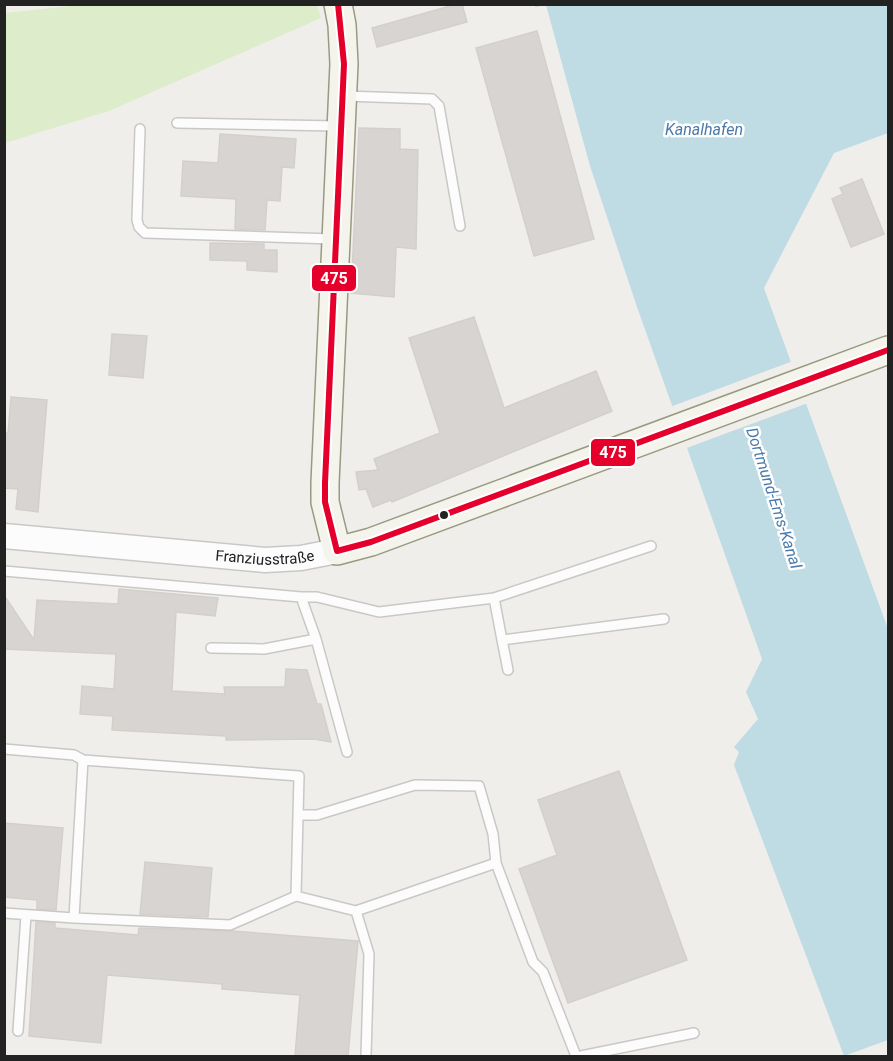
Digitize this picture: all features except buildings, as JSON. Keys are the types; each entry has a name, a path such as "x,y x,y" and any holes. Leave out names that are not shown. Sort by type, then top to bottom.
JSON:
{"main road":[{"path":"338,4 344,46 325,502 338,551"},
{"name":"Franziusstraße","path":"338,551 371,542 888,350"}],"street":[{"name":"Franziusstraße","path":"4,536 265,560 301,558 338,551"}],"lane":[{"path":"342,96 432,99 439,106 460,226"},
{"path":"177,123 341,126"},
{"path":"140,129 137,220 139,227 145,233 337,239"},
{"path":"4,571 317,597 379,612 494,598 651,546"},
{"path":"301,597 316,639 347,752"},
{"path":"494,598 508,670"},
{"path":"502,640 664,619"},
{"path":"211,648 264,649 316,639"},
{"path":"4,749 74,755 83,760 299,776 296,896"},
{"path":"74,918 83,760"},
{"path":"298,815 317,814 415,785 479,786 493,834 496,863 533,962 543,972 576,1056"},
{"path":"4,913 230,925 296,896 356,911 496,863"},
{"path":"356,911 369,954 366,1056"},
{"path":"18,1031 26,915"},
{"path":"581,1056 694,1033"}],"green space":[{"path":"80,5 317,5 321,18 109,111 5,143 5,13"}],"water":[{"name":"Kanalhafen","path":"546,5 888,5 888,133 834,153 764,288 888,629 888,1040 844,1056 734,765 739,752 734,747 758,719 746,692 762,659 637,307 590,166"}],"pier":[{"path":"793,361 808,403 684,449 670,407"}],"transit line":[{"name":"475","path":"337,551 325,502 325,483 344,64 338,4"},
{"name":"475","path":"337,551 371,542 888,350"}],"water label":[{"name":"Dortmund-Ems-Kanal","path":"774,498"}]}
